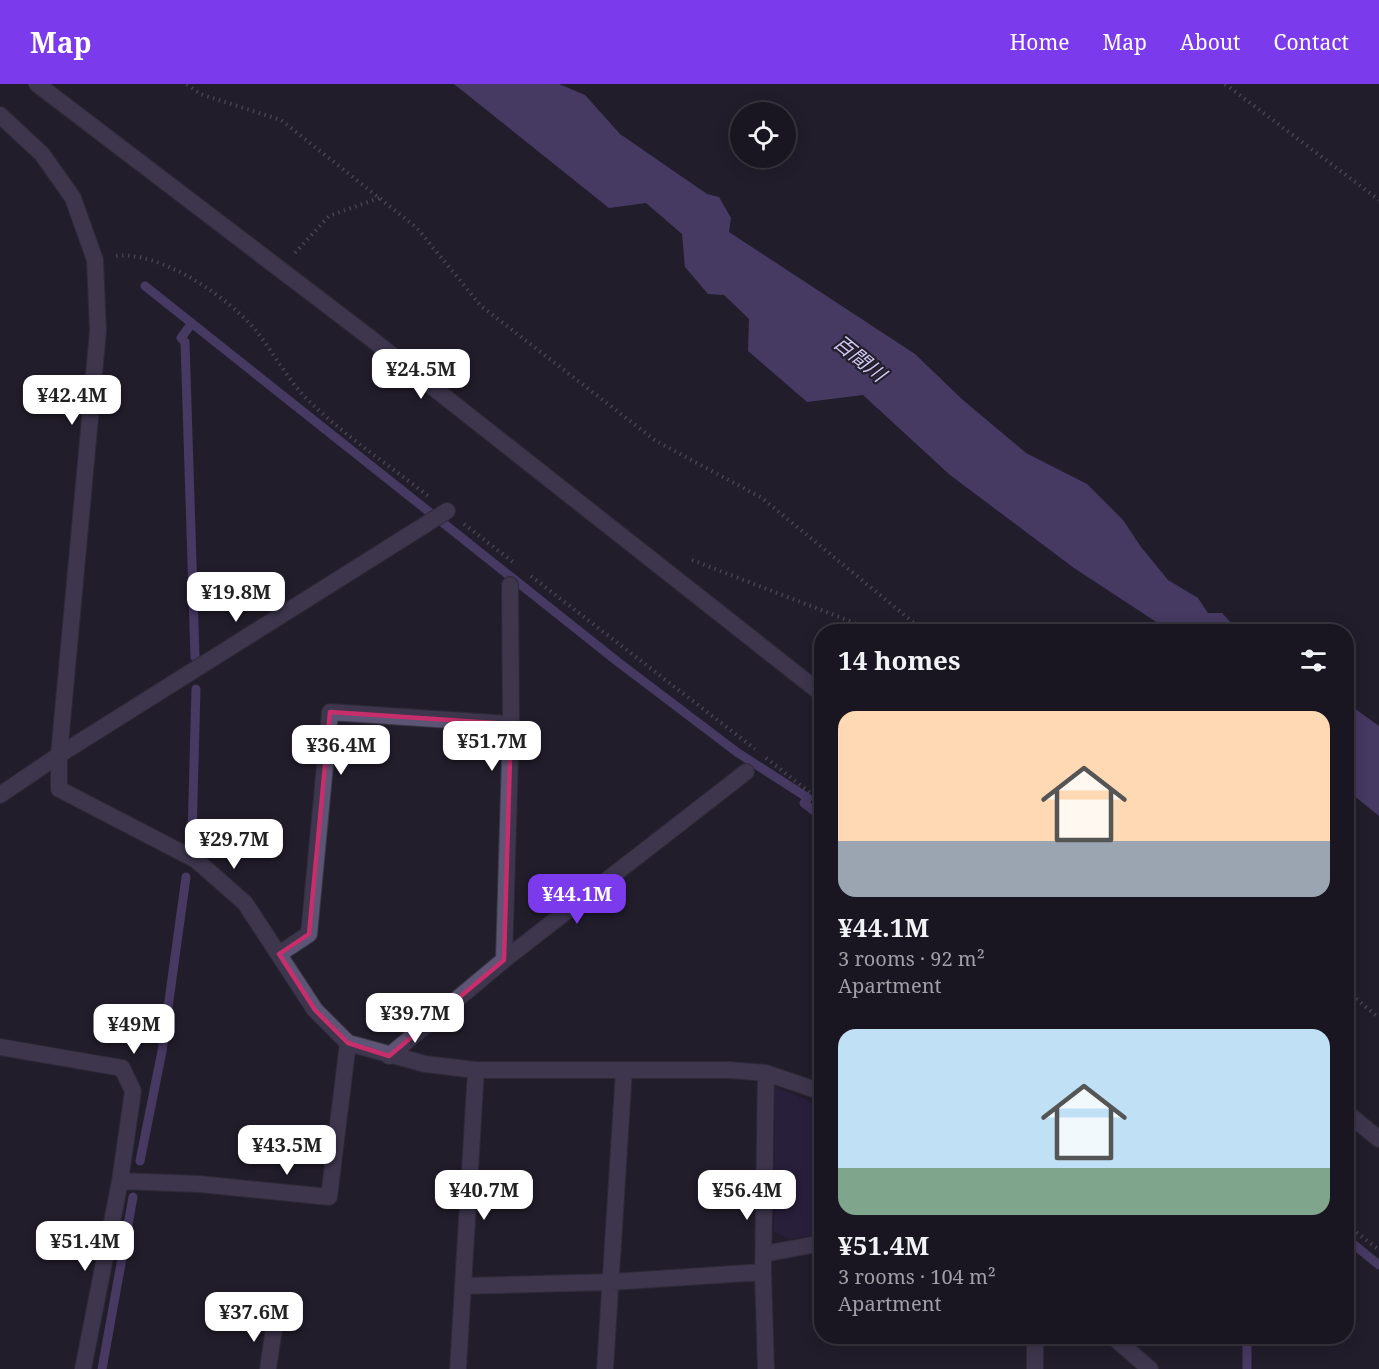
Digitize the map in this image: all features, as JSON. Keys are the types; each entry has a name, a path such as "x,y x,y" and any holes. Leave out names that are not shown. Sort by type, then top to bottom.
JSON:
{"street":[{"path":"37,84 281,270 814,688"},
{"path":"0,115 42,154 73,198 95,260 99,331 59,755 59,789 196,860 245,903 315,1010 348,1043 389,1056 476,1070 729,1070 766,1073 814,1092"},
{"path":"0,795 59,755 441,516"},
{"path":"504,960 511,724 510,585"},
{"path":"279,954 309,934 330,712 511,724"},
{"path":"389,1056 504,960 746,772"},
{"path":"120,1181 200,1184 328,1197 348,1043"},
{"path":"0,1047 122,1068 133,1091 120,1181 83,1369"},
{"path":"458,1369 476,1070"},
{"path":"606,1369 624,1070"},
{"path":"766,1073 763,1272 766,1369"},
{"path":"1354,1119 1379,1139"},
{"path":"764,1254 814,1245"},
{"path":"463,1286 611,1282 763,1272"},
{"path":"268,1369 275,1321"},
{"path":"1035,1344 1035,1369"},
{"path":"1121,1344 1150,1369"}],"path":[{"path":"187,84 200,94 281,120 417,228 481,306 656,441 762,498 915,624"},
{"path":"1225,84 1379,200"},
{"path":"281,270 329,216 379,198"},
{"path":"95,260 129,254 157,263 206,286 256,330 312,404 441,516 814,796"},
{"path":"690,559 857,624"},
{"path":"1354,998 1379,1018"},
{"path":"1354,1230 1379,1250"}],"highlighted area":[{"path":"330,712 511,724 504,960 389,1056 348,1043 315,1010 279,954 309,934"}],"shaded area":[{"path":"775,1087 807,1100 814,1106 814,1235 789,1239 774,1231"}],"water":[{"name":"百間川","path":"454,84 559,84 585,95 620,134 707,194 719,197 731,218 729,232 915,354 964,401 1026,453 1087,484 1123,520 1141,547 1168,580 1198,598 1208,613 1222,613 1232,624 1159,624 1074,568 950,475 863,395 807,402 748,351 749,319 724,295 708,294 685,267 682,234 646,203 609,208"},
{"path":"1354,708 1379,726 1379,816 1354,796"}],"waterway":[{"path":"145,286 618,662 738,753 808,798 804,803 814,811"},
{"path":"192,323 181,338 185,342 195,657"},
{"path":"192,836 196,689"},
{"path":"140,1161 162,1051 186,877"},
{"path":"102,1369 133,1197"},
{"path":"1354,1245 1379,1265"},
{"path":"1247,1344 1247,1369"}]}
